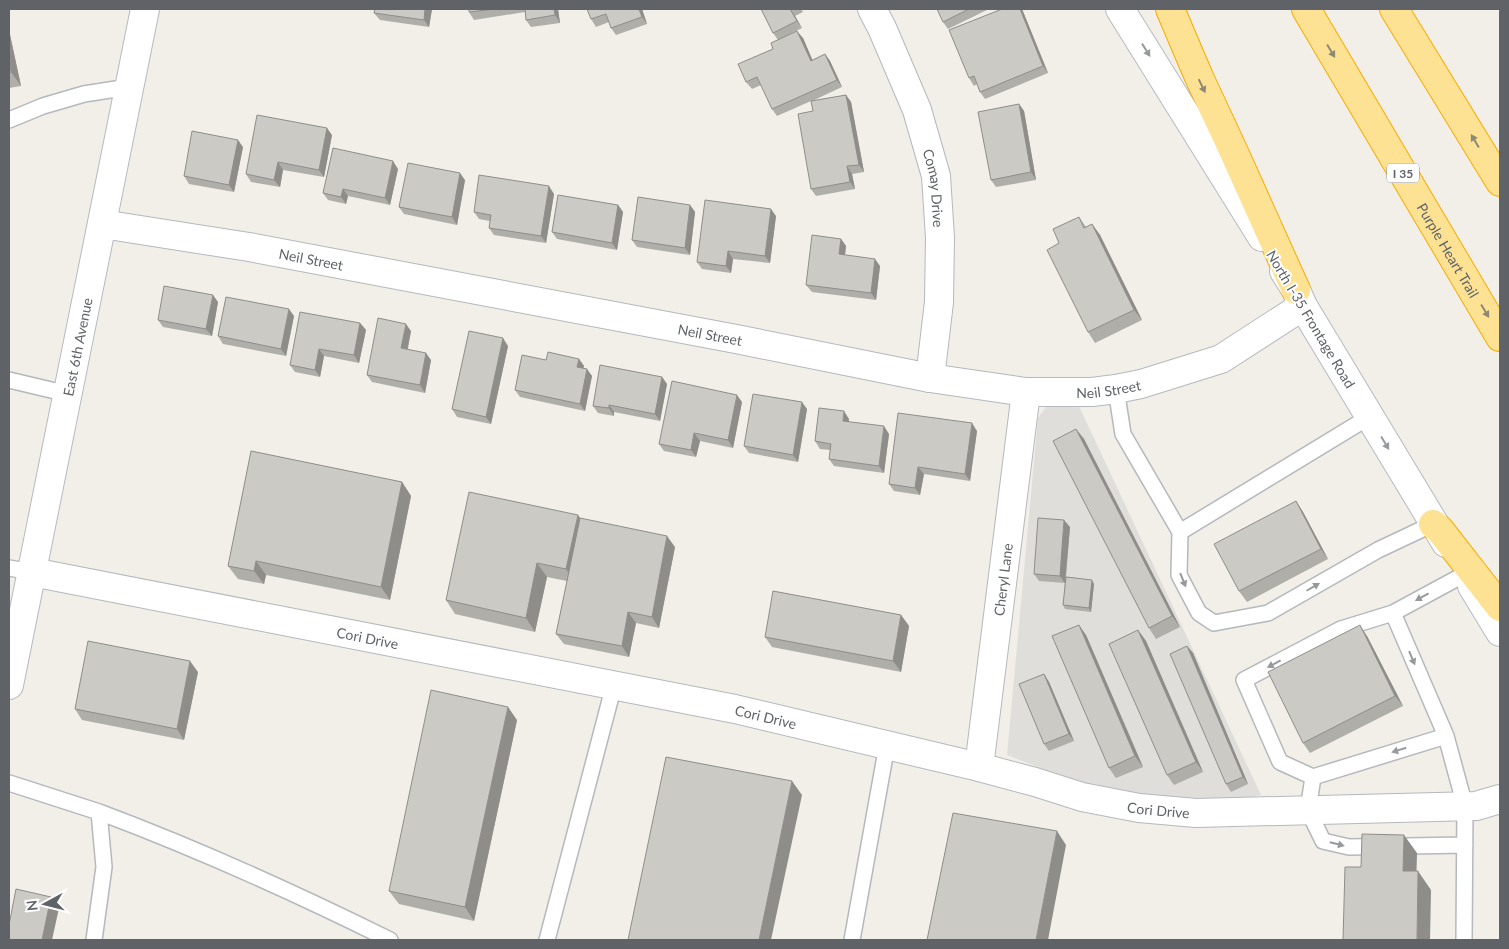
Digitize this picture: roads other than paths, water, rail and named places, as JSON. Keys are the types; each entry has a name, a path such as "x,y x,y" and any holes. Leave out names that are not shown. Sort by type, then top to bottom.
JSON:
{"highway":[{"path":"1170,9 1198,78 1233,150 1299,298"},
{"name":"Purple Heart Trail","path":"1306,9 1500,337"},
{"path":"1394,9 1500,182"},
{"path":"1434,524 1500,607"}],"street":[{"name":"East 6th Avenue","path":"9,686 20,570 68,394 145,9"},
{"name":"Comay Drive","path":"872,9 917,110 936,176 940,238 939,302 930,378"},
{"name":"North I-35 Frontage Road","path":"1120,9 1299,298 1500,632"},
{"name":"Neil Street","path":"102,224 249,247 726,337 930,378 1026,392 1092,392 1116,389 1140,384 1222,358 1299,298"},
{"name":"Cheryl Lane","path":"979,767 1026,392"},
{"name":"Cori Drive","path":"20,570 735,709 979,767 1082,797 1139,808 1196,813 1476,806 1500,799"}],"lane":[{"path":"9,120 43,106 84,94 129,87"},
{"path":"9,380 68,394"},
{"path":"1116,389 1123,434 1180,532 1179,575 1199,613 1214,624 1268,613 1378,550 1434,524"},
{"path":"1180,532 1369,417"},
{"path":"1446,736 1312,777 1280,762 1244,680 1341,629 1393,613 1464,574"},
{"path":"1393,613 1446,736 1465,806 1464,940"},
{"path":"547,940 614,685"},
{"path":"852,940 887,745"},
{"path":"1312,777 1308,810 1323,841 1349,847 1465,845"},
{"path":"9,783 99,812 160,835 390,940"},
{"path":"94,940 104,868 99,812"}]}
